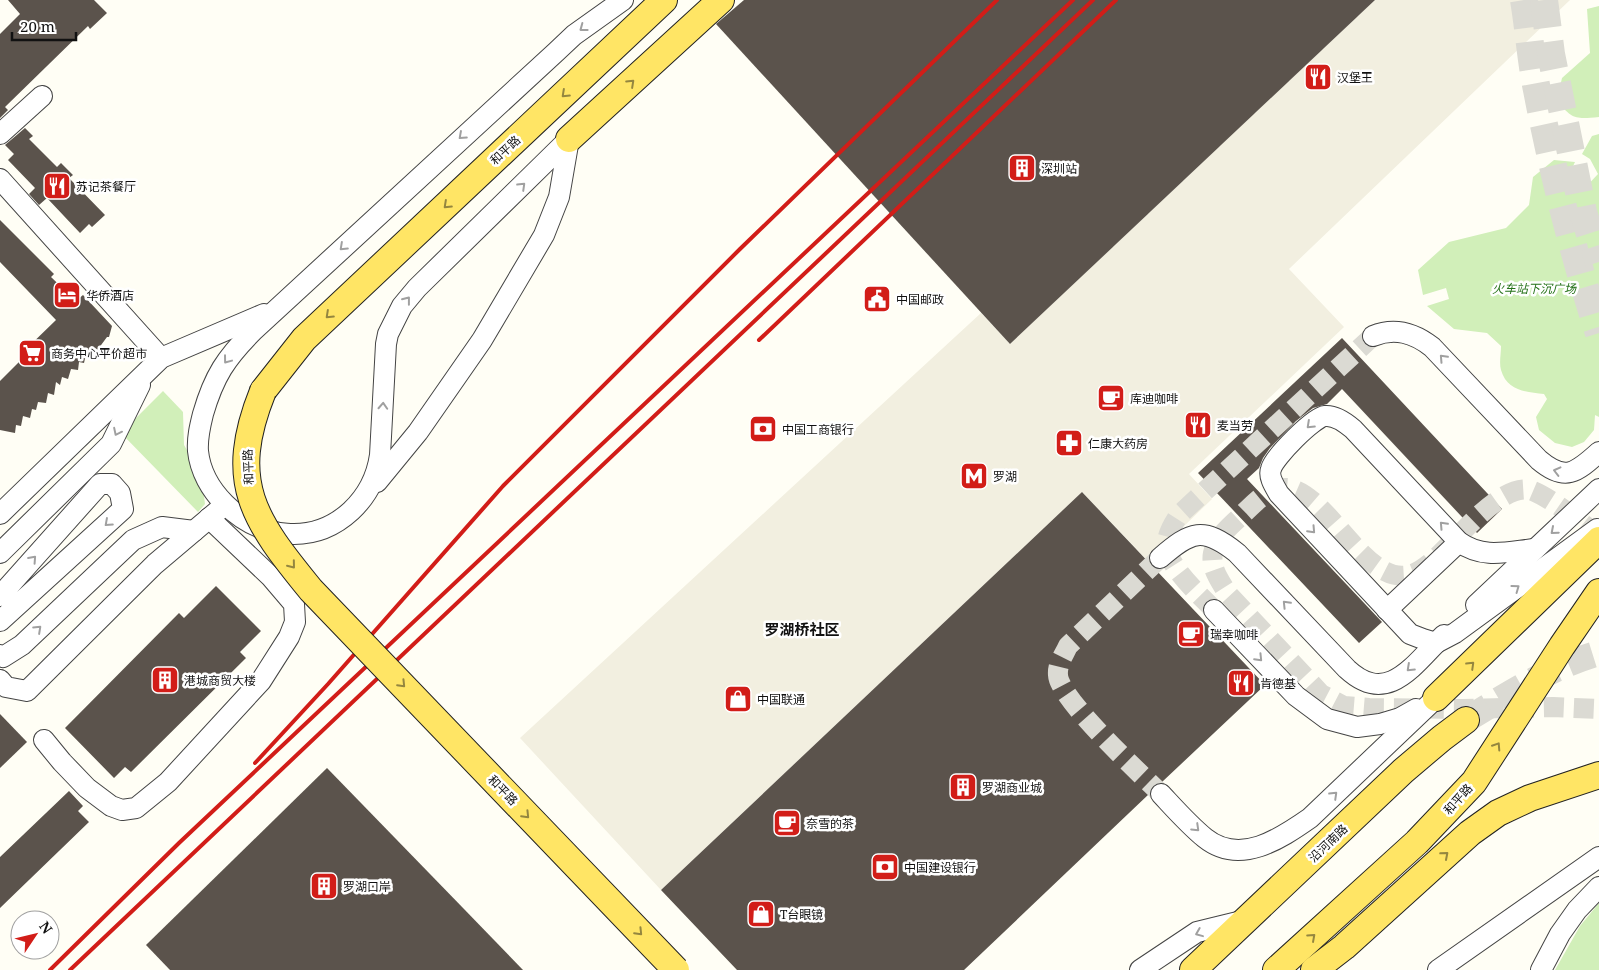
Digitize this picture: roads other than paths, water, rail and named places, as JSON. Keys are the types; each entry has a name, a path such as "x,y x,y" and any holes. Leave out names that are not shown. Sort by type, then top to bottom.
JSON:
{"main road":[{"name":"和平路","path":"664,0 304,338 263,392 254,415 248,440 246,467 249,492 257,514 272,539 312,590 676,970"},
{"path":"569,140 721,0"},
{"path":"1436,698 1599,540"},
{"name":"和平路","path":"1276,970 1417,842 1474,782 1599,592"},
{"name":"沿河南路","path":"1193,970 1403,771 1466,720"},
{"path":"1320,970 1433,865 1470,833 1498,813 1530,798 1599,775"},
{"path":"1314,970 1344,947 1407,872 1474,782"}],"street":[{"path":"569,140 559,197 544,235 477,348 418,432 360,502 344,517 326,527 309,532 289,534 270,532 253,525 238,515 212,488 203,470 198,449 200,428 209,392 220,369 239,346 277,308 441,156 574,35 623,0"},
{"path":"0,134 42,96"},
{"path":"360,502 370,487 378,467 386,344 396,316 417,288 569,140"},
{"path":"0,179 161,358"},
{"path":"0,514 161,358 277,308"},
{"path":"1373,336 1383,332 1402,332 1424,340 1549,469 1562,474 1572,472 1585,465 1599,452"},
{"path":"0,553 111,444 146,372"},
{"path":"1534,549 1484,554 1470,550 1458,542 1353,429 1343,422 1325,416 1317,419 1280,452 1270,470 1272,482 1279,494 1410,634 1436,643 1455,633 1599,528"},
{"path":"0,596 100,484 112,484 120,493 122,509 0,621"},
{"path":"1160,558 1177,543 1192,535 1210,536 1224,543 1237,553 1347,669 1357,678 1367,683 1378,685 1396,680 1406,672 1599,489"},
{"path":"0,502 11,500 25,490"},
{"path":"0,680 6,687 27,691 155,564 226,504"},
{"path":"44,740 87,788 111,806 122,810 136,808 168,782 261,681 289,637 295,622 294,604 271,577 209,518"},
{"path":"0,655 3,657 22,645 133,540 162,527 194,531"},
{"path":"1387,610 1458,542"},
{"path":"1214,610 1296,696 1327,720 1357,727 1380,724 1400,718 1436,698"},
{"path":"1161,794 1206,839 1225,848 1246,849 1265,846 1310,818 1436,698"},
{"path":"1438,970 1599,857"},
{"path":"1541,970 1560,934 1577,910 1599,887"},
{"path":"1140,970 1197,932 1246,920"}],"tunnel":[{"path":"1524,0 1535,79 1550,152 1572,243 1599,333"},
{"path":"1544,0 1551,54 1583,212 1599,262"},
{"path":"1214,610 1186,581 1173,564 1167,547 1170,530 1174,522 1179,515 1373,336"},
{"path":"1599,536 1550,500 1533,491 1523,490 1511,493 1487,508 1425,567 1409,575 1392,574 1376,566 1360,552 1314,502 1298,491 1283,488 1272,491 1262,497 1231,525 1218,541 1212,559 1216,574 1228,594 1321,694 1344,706 1369,708 1462,709 1553,707 1599,709"},
{"path":"1160,558 1068,646 1060,663 1058,675 1062,686 1086,718 1161,794"},
{"path":"1466,720 1547,673 1599,653"}],"railway":[{"path":"255,763 328,684 503,486 740,249 997,0"},
{"path":"50,970 179,843 1073,0"},
{"path":"70,970 1093,0"},
{"path":"759,340 1116,0"}],"place":[{"name":"汉堡王","path":"1318,77"},
{"name":"深圳站","path":"1022,168"},
{"name":"苏记茶餐厅","path":"57,186"},
{"name":"华侨酒店","path":"67,295"},
{"name":"中国邮政","path":"877,299"},
{"name":"商务中心平价超市","path":"32,353"},
{"name":"库迪咖啡","path":"1111,398"},
{"name":"麦当劳","path":"1198,425"},
{"name":"中国工商银行","path":"763,429"},
{"name":"仁康大药房","path":"1069,443"},
{"name":"罗湖","path":"974,476"},
{"name":"瑞幸咖啡","path":"1191,634"},
{"name":"港城商贸大楼","path":"165,680"},
{"name":"肯德基","path":"1241,683"},
{"name":"中国联通","path":"738,699"},
{"name":"罗湖商业城","path":"963,787"},
{"name":"奈雪的茶","path":"787,823"},
{"name":"中国建设银行","path":"885,867"},
{"name":"罗湖口岸","path":"324,886"},
{"name":"T台眼镜","path":"761,914"}],"district":[{"name":"罗湖桥社区","path":"802,629"}],"park label":[{"name":"火车站下沉广场","path":"1534,288"}]}
